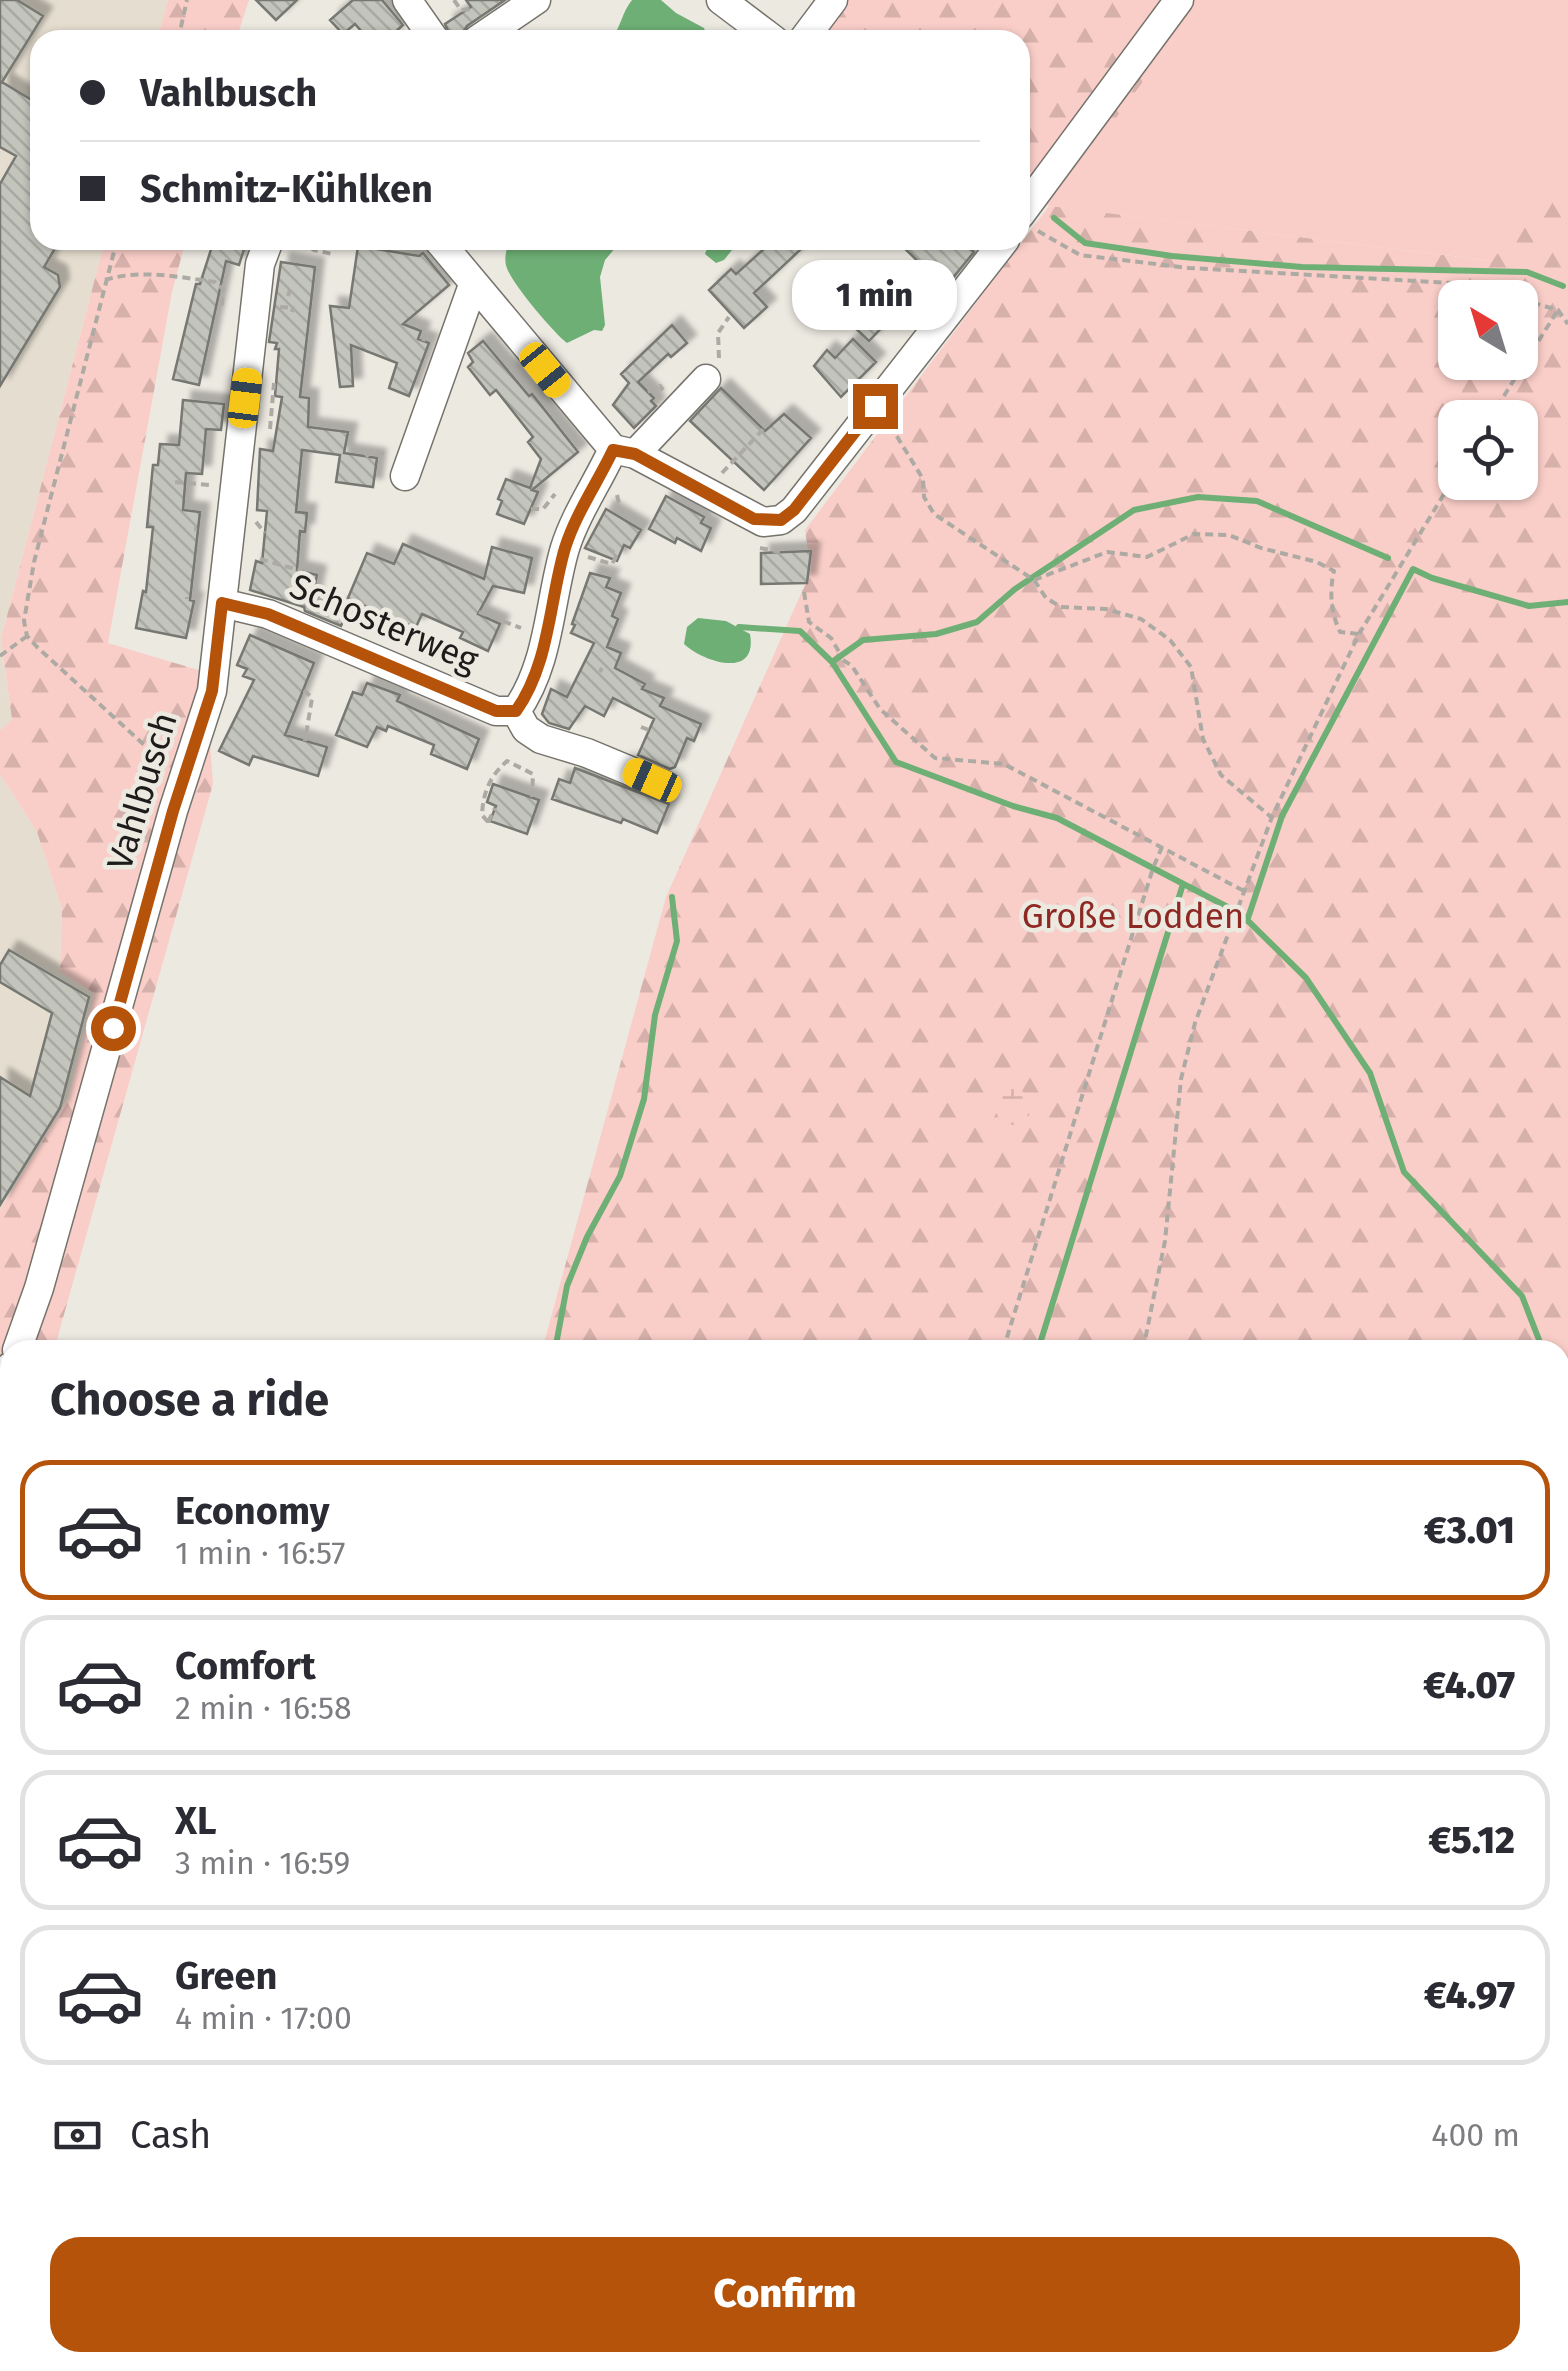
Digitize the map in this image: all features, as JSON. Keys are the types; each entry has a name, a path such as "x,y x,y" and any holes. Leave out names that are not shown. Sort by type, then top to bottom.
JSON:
{"street":[{"path":"408,0 428,30"},
{"path":"491,30 536,0"},
{"path":"721,0 761,30"},
{"path":"810,30 833,0"},
{"path":"1030,219 1178,0"},
{"name":"Vahlbusch","path":"20,1340 44,1272 184,774 212,691 265,250"},
{"path":"446,250 624,452 754,519 781,520 794,510 997,250"},
{"path":"405,476 474,284"},
{"path":"516,711 530,687 547,637 565,548 624,452 702,384"},
{"name":"Schosterweg","path":"222,603 268,614 496,711 516,711 526,729 541,739 587,753 664,785"}],"path":[{"path":"180,30 187,0"},
{"path":"454,0 462,10 473,9"},
{"path":"1030,223 1080,256 1189,268 1438,282"},
{"path":"114,250 34,562 24,620 26,636 163,763 184,774"},
{"path":"314,250 332,254 333,251"},
{"path":"104,280 129,274 215,282 224,289 222,306"},
{"path":"1538,304 1558,310 1568,324"},
{"path":"1501,400 1558,310"},
{"path":"702,384 719,358 718,333 730,317"},
{"path":"270,376 277,411 270,429"},
{"path":"875,406 887,418 924,480 924,497 934,514 1034,580 1046,598 1061,607 1106,610 1141,619 1170,640 1192,667 1203,739 1221,775 1272,817"},
{"path":"706,491 770,422"},
{"path":"175,482 234,487"},
{"path":"530,509 543,509 555,494"},
{"path":"1145,1340 1165,1241 1181,1079 1195,1023 1272,817 1359,634 1440,500"},
{"path":"1034,580 1107,552 1147,557 1194,534 1229,536 1317,562 1334,571 1330,587 1334,620 1340,632 1359,634"},
{"path":"565,548 612,564 618,555 608,548"},
{"path":"260,560 302,571"},
{"path":"804,592 808,622 831,638 839,652"},
{"path":"479,612 547,637"},
{"path":"0,656 26,636"},
{"path":"843,660 852,666 880,709 935,758 1004,764 1244,891"},
{"path":"304,690 312,698 305,740"},
{"path":"640,727 649,730"},
{"path":"495,808 488,822 482,815 482,797 495,771 507,760 534,774 532,797"},
{"path":"1006,1340 1152,868 1162,848"}],"shaded area":[{"path":"0,0 168,0 160,30 30,30 30,250 102,250 1,639 12,721 0,730"},
{"path":"632,0 661,0 705,30 617,30"},
{"path":"507,250 614,250 605,260 600,277 605,325 602,331 594,330 567,343 514,282 505,259"},
{"path":"706,250 732,250 716,263 705,254"},
{"path":"698,618 726,621 750,634 746,658 738,662 715,661 684,644 687,627"},
{"path":"0,774 37,832 62,909 60,972 94,993 69,1098 0,1210"}],"green space":[{"path":"168,0 249,0 239,30 160,30"},
{"name":"Große Lodden","path":"843,0 1204,0 1050,206 1492,261 1568,158 1568,1340 545,1340 666,897 811,571 805,530 1016,250 1030,250 1030,231 1049,206 1030,194 1030,30 823,30"},
{"path":"1204,0 1568,0 1568,158 1493,261 1049,206"},
{"path":"102,250 183,250 172,292 108,643 205,672 213,784 57,1340 0,1340 0,1210 69,1098 94,993 60,972 62,909 37,832 0,774 0,730 12,720 1,639"},
{"path":"1013,1089 1026,1094 1031,1107 1026,1120 1013,1125 1000,1120 995,1107 1000,1094"}],"building":[{"path":"0,0 17,0 43,16 34,30 30,30 30,37 2,82 30,99 30,250 54,250 44,267 58,275 60,287 0,386 0,184 16,156 0,147"},
{"path":"256,0 297,0 276,20"},
{"path":"353,0 382,0 403,25 397,30 360,30 355,24 348,30 339,30 330,20"},
{"path":"466,0 505,0 464,30 448,30 445,24 471,7"},
{"path":"211,250 244,250 239,265 226,261 199,385 173,379 196,284 200,284"},
{"path":"357,250 419,256 423,253 449,285 403,324 421,331 418,339 429,343 409,396 389,388 397,363 351,345 353,386 340,387 330,306 349,308"},
{"path":"763,250 800,250 754,293 767,307 744,328 709,290 731,269 736,274"},
{"path":"906,250 974,252 924,313 909,299 930,273"},
{"path":"281,262 315,267 300,397 309,398 308,427 348,432 344,453 377,458 373,487 336,482 340,455 302,450 296,512 307,513 305,532 300,531 297,570 317,575 312,599 347,613 341,626 305,611 304,607 250,590 256,561 262,563 267,511 257,510 260,449 273,451 282,397 275,396 279,349 275,349 277,343 269,342"},
{"path":"869,304 887,322 869,341 851,324"},
{"path":"672,325 687,343 671,357 668,354 638,382 654,398 651,401 656,406 634,428 613,405 629,383 621,374"},
{"path":"853,339 876,362 841,397 814,366 827,350 835,358"},
{"path":"483,341 578,452 532,490 538,492 524,524 497,514 502,501 498,499 506,479 530,488 541,459 528,442 533,437 496,390 490,395 468,367 473,362 468,353"},
{"path":"721,388 765,431 784,414 811,438 764,490 690,421"},
{"path":"183,400 224,404 221,430 206,429 202,474 186,473 183,510 200,512 190,600 194,601 186,638 136,628 143,591 146,592 153,527 147,527 153,465 158,465 160,444 179,445"},
{"path":"666,496 704,517 701,523 711,528 701,551 649,529"},
{"path":"606,509 641,530 630,548 624,545 617,561 585,548"},
{"path":"403,544 484,579 492,547 532,558 524,593 493,586 478,614 500,624 488,651 460,638 463,632 422,614 416,627 348,598 367,553 394,564"},
{"path":"811,551 807,583 761,584 761,553"},
{"path":"590,573 610,578 606,587 621,593 612,616 618,619 607,647 621,653 615,668 645,684 642,689 664,698 660,706 701,724 694,741 687,738 675,767 670,769 638,755 654,719 613,698 604,716 585,706 569,729 549,723 542,714 551,689 567,697 594,643 571,633"},
{"path":"250,635 314,663 285,735 327,747 318,776 253,756 249,765 219,751 254,680 243,676 247,669 237,665"},
{"path":"367,683 400,695 397,701 479,739 467,769 431,754 434,745 388,726 386,731 377,727 367,747 336,735 353,692 362,695"},
{"path":"575,768 669,804 657,833 552,799 559,779 570,783"},
{"path":"493,784 539,800 527,834 490,821 496,806 487,802"},
{"path":"9,950 89,997 60,1108 0,1205 0,1077 30,1096 52,1013 0,982 0,965"}],"waterway":[{"path":"1054,218 1085,243 1172,256 1302,267 1527,272 1563,286"},
{"path":"832,662 863,640 936,634 977,622 1015,589 1134,510 1198,497 1257,501 1388,558"},
{"path":"1247,921 1282,816 1413,569 1529,606 1568,602"},
{"path":"739,627 800,631 832,662 896,762 1013,806 1057,818 1241,914 1306,978 1370,1073 1404,1172 1522,1296 1539,1340"},
{"path":"1041,1340 1183,884"},
{"path":"557,1340 567,1286 587,1237 620,1176 644,1099 655,1015 677,941 672,897"}],"route":[{"path":"113,1028 173,811 212,691 222,603 268,614 496,711 516,711 530,687 547,637 565,548 613,450 635,454 754,519 781,520 794,510 875,406"}]}
